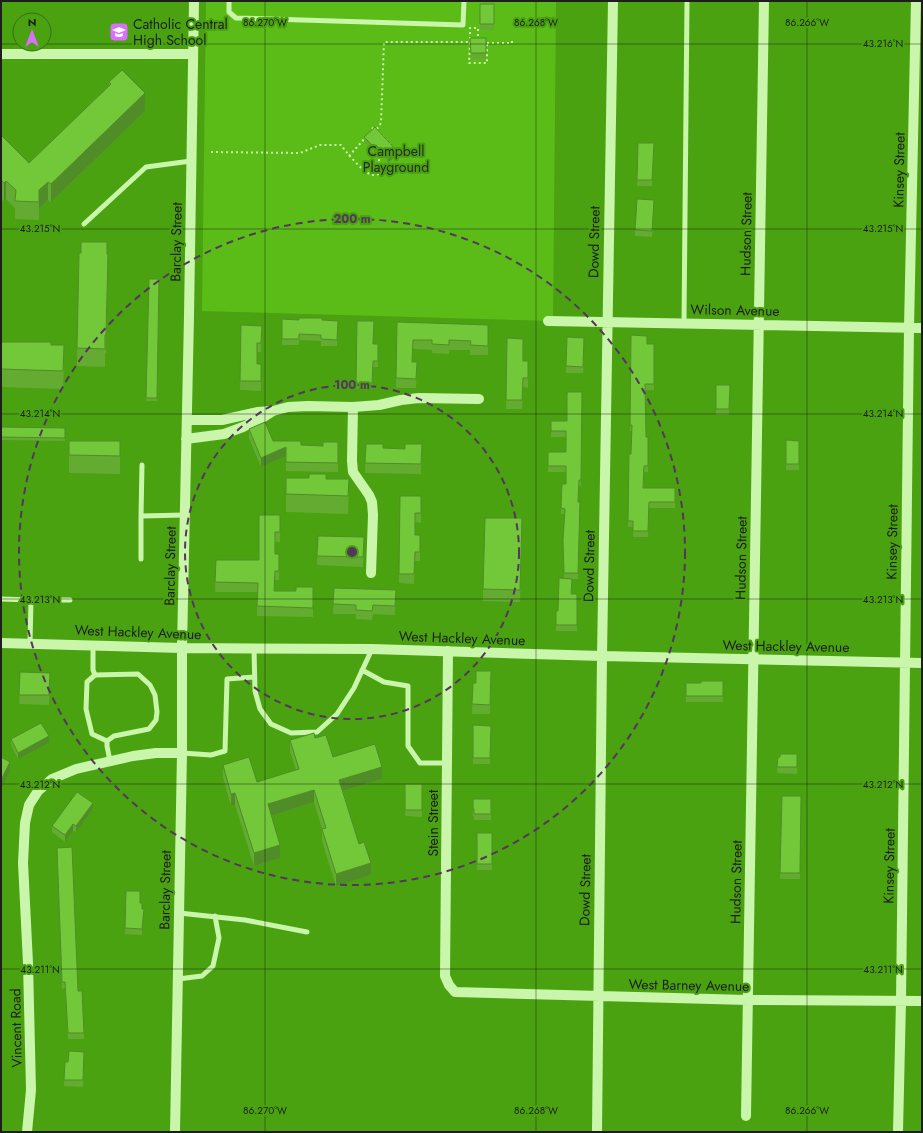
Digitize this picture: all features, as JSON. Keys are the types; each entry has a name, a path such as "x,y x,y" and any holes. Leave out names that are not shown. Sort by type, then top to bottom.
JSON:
{"street":[{"name":"Barclay Street","path":"175,1132 194,1"},
{"name":"Dowd Street","path":"596,1132 612,1"},
{"name":"Hudson Street","path":"746,1116 764,1"},
{"name":"Kinsey Street","path":"898,1132 901,1001 909,328 916,1"},
{"path":"1,54 193,54"},
{"name":"Wilson Avenue","path":"548,321 922,328"},
{"path":"187,420 222,420 288,407 379,406 401,400 419,398 479,399"},
{"path":"354,407 353,472 369,495 372,502 371,573"},
{"path":"186,439 224,434 243,427 273,411"},
{"name":"West Hackley Avenue","path":"1,643 182,648 448,651 922,663"},
{"name":"Stein Street","path":"448,651 445,976 455,992"},
{"name":"Vincent Road","path":"27,1132 31,1090 28,963 23,863 25,823 28,805 38,790 52,779 76,769 140,755 182,753"},
{"name":"West Barney Avenue","path":"455,992 748,1000 922,1001"}],"lane":[{"path":"229,1 229,12 236,18 463,25 464,1"},
{"path":"684,324 687,1"},
{"path":"84,224 146,167 191,161"},
{"path":"141,559 142,465"},
{"path":"141,516 185,515"},
{"path":"1,599 70,600"},
{"path":"30,643 31,600"},
{"path":"93,645 93,670 95,675"},
{"path":"254,649 255,691 260,709 271,724 292,734 316,732 338,714 354,688 372,650"},
{"path":"362,670 384,682 408,686 408,746 420,763 447,763"},
{"path":"107,741 92,734 86,709 87,682 95,675 138,674 150,685 155,695 157,712 156,720 149,729 114,736 107,741 106,746 110,761"},
{"path":"182,753 211,755 225,751 227,679 254,677"},
{"path":"179,913 245,920 307,932"},
{"path":"178,979 202,976 213,966 219,938 215,916"}],"path":[{"path":"478,42 478,28 470,28 469,63 487,63 487,43"},
{"path":"377,129 381,123 384,42 512,43 512,41"},
{"path":"211,152 300,153 320,145 341,145 349,156 369,174 374,175 380,174 380,155 390,144 374,127 349,156"}],"green space":[{"name":"Campbell Playground","path":"206,1 556,1 553,321 202,311"}],"building":[{"path":"480,4 494,4 494,24 480,24"},
{"path":"470,38 486,38 486,53 471,53"},
{"path":"122,70 145,93 51,184 48,182 39,190 39,202 15,201 16,190 6,181 4,183 1,180 1,135 29,163 111,84 109,82"},
{"path":"375,127 396,150 388,157 376,145 374,147 364,137"},
{"path":"638,143 654,143 652,180 637,180"},
{"path":"637,199 654,200 652,231 635,230"},
{"path":"81,242 107,242 108,254 105,349 77,348 79,253 81,253"},
{"path":"149,279 159,279 157,398 146,398"},
{"path":"299,318 322,318 322,320 338,321 337,340 321,339 321,335 299,334 299,339 282,339 282,319 299,320"},
{"path":"357,321 374,321 373,344 378,344 378,361 373,361 372,383 356,383"},
{"path":"397,322 488,325 488,346 470,345 471,341 449,340 449,345 432,344 432,340 413,340 412,362 417,362 416,379 396,378"},
{"path":"241,325 262,326 261,343 257,343 257,364 261,364 261,381 240,381"},
{"path":"631,335 647,336 647,344 654,344 654,384 645,384 648,466 644,466 643,488 675,488 675,502 649,502 648,531 633,531 633,521 628,521 629,454 631,454 632,425 630,425"},
{"path":"567,337 584,338 583,367 566,366"},
{"path":"507,338 523,339 523,361 528,361 528,378 523,378 522,400 506,400"},
{"path":"2,342 51,342 51,345 64,345 63,371 1,369"},
{"path":"716,385 730,385 729,409 716,409"},
{"path":"567,392 582,392 581,480 579,480 578,502 580,502 578,573 564,573 563,540 565,509 561,508 562,484 566,484 566,466 548,466 548,452 566,452 566,431 551,431 551,421 567,421"},
{"path":"265,422 273,441 301,441 301,445 323,446 323,442 338,442 338,463 286,462 286,447 261,458 249,429"},
{"path":"1,427 65,428 65,438 1,437"},
{"path":"786,440 799,441 799,464 786,464"},
{"path":"69,441 120,441 120,456 69,455"},
{"path":"366,444 383,444 383,448 405,449 405,444 422,444 421,464 365,463"},
{"path":"309,474 326,474 326,479 349,479 348,496 286,494 286,478 309,478"},
{"path":"400,496 421,496 421,513 415,513 415,535 420,535 420,552 415,552 414,574 399,574"},
{"path":"259,515 280,515 280,532 275,532 275,554 279,554 279,571 275,571 274,591 296,591 296,587 313,587 313,608 257,606 258,583 215,582 216,560 259,560"},
{"path":"485,518 522,518 520,590 483,589"},
{"path":"318,536 364,537 363,557 317,556"},
{"path":"559,578 572,579 571,594 577,594 577,625 556,625"},
{"path":"334,588 396,590 395,606 373,605 372,611 356,610 356,605 333,604"},
{"path":"476,671 491,671 490,705 472,704 473,683 476,683"},
{"path":"20,672 50,673 49,695 19,695"},
{"path":"701,681 723,681 723,696 686,696 686,683 701,683"},
{"path":"41,723 49,736 18,753 11,739"},
{"path":"473,725 491,726 490,758 473,758"},
{"path":"314,733 315,738 326,735 333,757 375,744 382,767 339,780 359,844 364,842 371,863 336,874 322,829 326,828 314,790 268,804 280,845 254,853 235,793 231,794 223,765 249,757 257,782 299,769 290,740"},
{"path":"780,754 797,754 797,767 777,767 778,757 780,757"},
{"path":"1,757 10,762 1,780"},
{"path":"405,784 422,784 422,810 405,810"},
{"path":"77,792 93,803 76,826 73,824 65,835 52,826"},
{"path":"782,796 801,796 800,873 780,873"},
{"path":"473,799 491,799 491,814 474,814"},
{"path":"477,833 492,833 492,864 477,864"},
{"path":"72,847 78,991 82,991 84,1033 68,1033 65,982 62,982 57,848"},
{"path":"126,891 140,891 140,903 142,903 142,909 144,909 142,929 125,928"},
{"path":"69,1051 84,1052 83,1080 64,1080 65,1062 68,1062"}],"place":[{"name":"Catholic Central High School","path":"119,32"}]}
